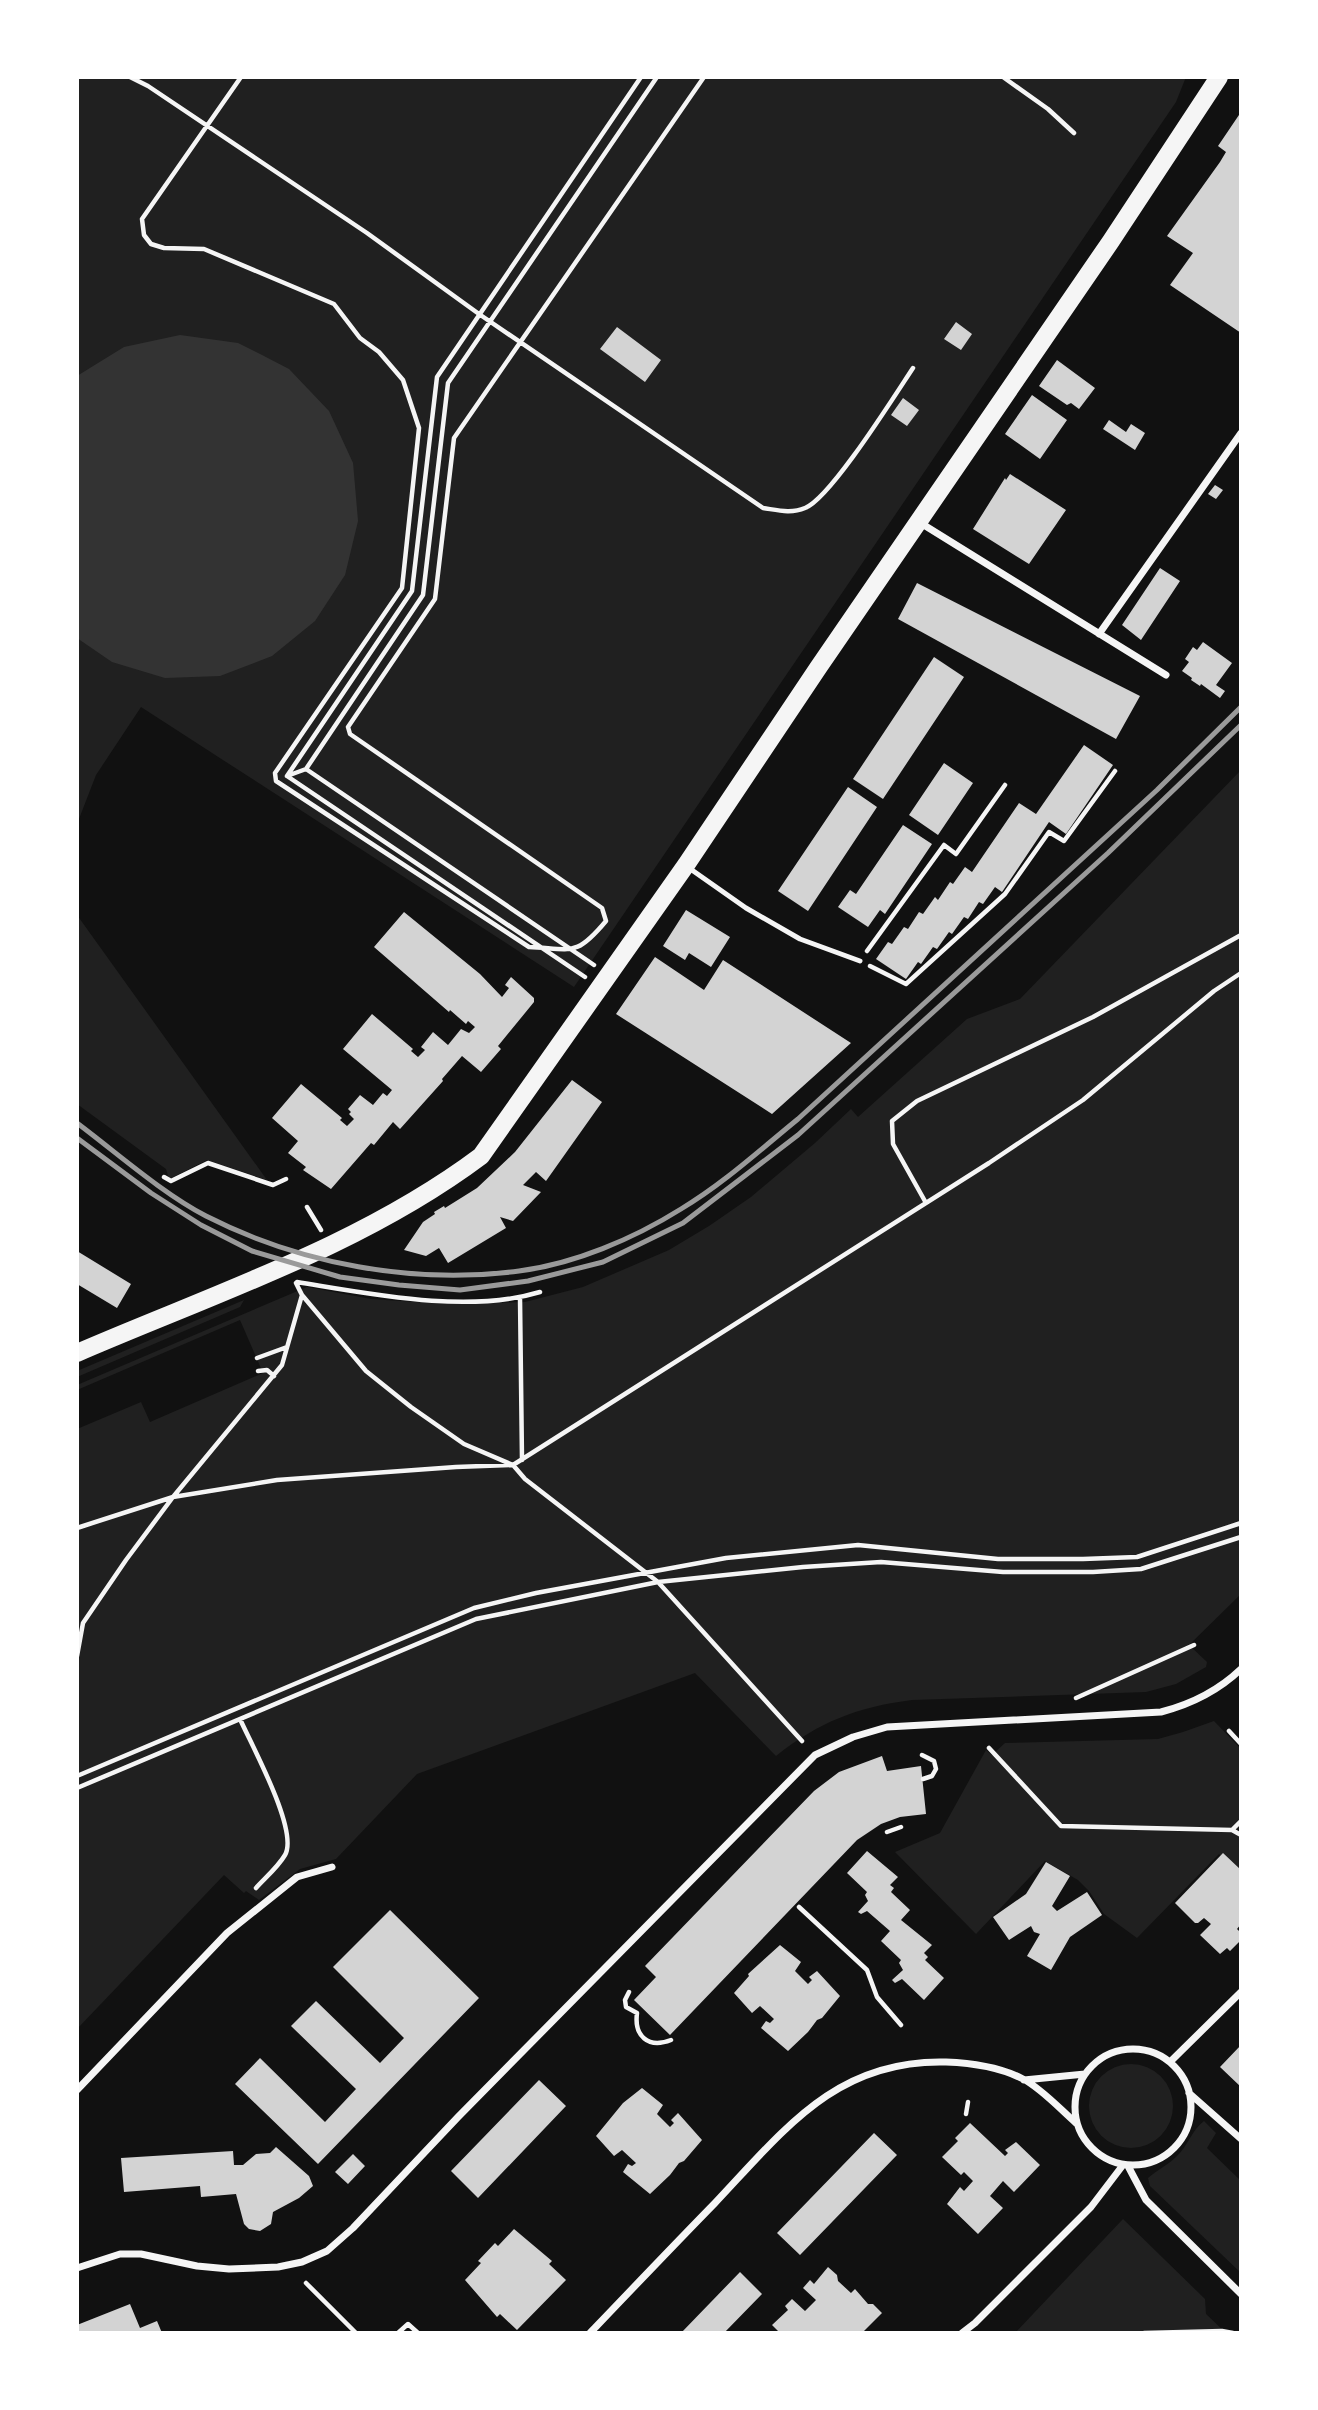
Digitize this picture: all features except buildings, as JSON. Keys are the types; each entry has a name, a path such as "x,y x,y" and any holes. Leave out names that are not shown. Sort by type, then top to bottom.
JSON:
{"highway":[{"path":"77,1353 321,1249 404,1206 481,1156 686,865 1111,241 1219,77"}],"street":[{"path":"1099,634 1241,433"},
{"path":"919,522 1166,675"},
{"path":"77,2268 120,2254 141,2254 197,2266 229,2269 278,2267 302,2262 327,2251 353,2228 585,1987 815,1755 853,1737 887,1727 1161,1712 1190,1704 1226,1683 1241,1668"},
{"path":"77,2090 227,1933 297,1877 332,1867"},
{"path":"1170,2062 1241,1992"},
{"path":"590,2333 790,2124 835,2090 866,2073 922,2061 989,2067 1024,2080 1076,2123 1091,2148 1110,2161 1125,2165 1152,2162 1175,2148 1189,2124 1189,2093 1182,2077 1170,2062 1148,2051 1124,2050 1101,2058 1085,2074 1074,2104 1076,2123"},
{"path":"1024,2080 1085,2074"},
{"path":"1189,2093 1241,2139"},
{"path":"1125,2165 1146,2200 1241,2294"},
{"path":"962,2333 1091,2207 1125,2165"}],"lane":[{"path":"686,865 746,908 800,939 860,961"}],"path":[{"path":"130,77 148,86 367,233 479,314 763,508 788,512 817,502 835,481 914,368"},
{"path":"241,77 142,219 144,235 151,244 164,248 204,249 334,304 360,338 379,352 403,380 419,428 402,588 275,773 276,781 529,947 570,949 578,949 590,941 606,921 602,908 351,734 348,727 435,599 454,438 704,77"},
{"path":"287,776 412,591 437,377 641,77"},
{"path":"287,776 306,769 423,595 448,383 657,77"},
{"path":"1003,77 1048,109 1074,133"},
{"path":"613,118 625,124"},
{"path":"437,377 448,383"},
{"path":"412,591 423,595"},
{"path":"306,769 570,949 605,981"},
{"path":"1005,785 956,854 944,845 860,961 905,984 1005,894 1049,832 1065,841 1115,771"},
{"path":"287,776 541,948 605,981"},
{"path":"926,1203 892,1144 892,1121 916,1101 1093,1017 1241,935"},
{"path":"77,1528 173,1497 278,1480 513,1465 1083,1100 1214,991 1241,973"},
{"path":"164,1177 171,1181 208,1163 273,1185 286,1179"},
{"path":"540,1292 520,1298 415,1300 296,1282 302,1294 366,1371 411,1408 464,1444 513,1465 525,1479 658,1582 802,1741"},
{"path":"77,1656 83,1623 173,1497 282,1365 302,1294"},
{"path":"520,1298 522,1460"},
{"path":"257,1358 287,1347"},
{"path":"258,1371 267,1370 274,1376"},
{"path":"77,1776 474,1608 536,1593 726,1558 858,1545 998,1559 1137,1556 1241,1523"},
{"path":"77,1788 476,1619 658,1582 881,1562 1003,1572 1140,1570 1241,1536"},
{"path":"1076,1698 1194,1645"},
{"path":"240,1719 284,1816 288,1836 286,1854 251,1894"},
{"path":"1229,1731 1241,1744"},
{"path":"989,1748 1061,1826 1233,1830 1241,1835"},
{"path":"922,1755 934,1761 936,1769 932,1776 923,1779"},
{"path":"1233,1830 1241,1821"},
{"path":"887,1832 901,1827"},
{"path":"799,1907 867,1970 877,1997 901,2025"},
{"path":"629,1992 625,2000 626,2007 637,2013 637,2031 643,2038 653,2043 671,2040"},
{"path":"966,2114 968,2102"},
{"path":"306,2283 356,2333"},
{"path":"398,2333 408,2324 418,2333"},
{"path":"1144,2333 1233,2333"}],"shaded area":[{"path":"77,77 1186,77 1176,102 574,987 141,707 96,775 77,824"},
{"path":"180,335 238,343 289,369 329,411 353,463 358,521 345,575 315,621 272,656 220,676 165,678 112,662 77,638 77,376 124,347"},
{"path":"1241,770 1241,1594 1189,1645 1207,1662 1206,1667 1176,1684 1146,1692 912,1700 892,1703 856,1712 823,1725 776,1756 695,1673 417,1774 336,1859 300,1869 259,1900 246,1891 244,1893 224,1875 77,2029 77,1429 141,1402 150,1422 263,1373 240,1320 77,1390 77,1385 307,1287 371,1299 445,1304 525,1302 583,1287 669,1250 751,1197 851,1109 858,1117 967,1019 1020,999"},
{"path":"77,915 267,1180 207,1160 169,1179 166,1169 77,1104"},
{"path":"244,1300 240,1307 77,1377 77,1371"},
{"path":"1214,1721 1241,1749 1241,1875 1219,1854 1137,1938 1104,1914 1078,1880 1045,1861 976,1934 895,1852 940,1833 986,1750 992,1755 1005,1743 1158,1739"},
{"path":"1123,2064 1139,2064 1155,2071 1166,2082 1173,2098 1170,2122 1161,2136 1139,2148 1123,2148 1107,2141 1096,2130 1089,2114 1089,2098 1096,2082 1107,2071"},
{"path":"1204,2121 1216,2133 1207,2148 1241,2181 1241,2273 1150,2186 1148,2178 1176,2157"},
{"path":"1123,2219 1205,2299 1206,2314 1226,2333 1015,2333"}],"railway":[{"path":"77,1123 189,1207 242,1233 319,1258 358,1267 399,1272 479,1275 540,1268 603,1249 663,1220 697,1199 798,1119 1157,790 1241,707"},
{"path":"77,1138 151,1193 201,1225 252,1251 340,1277 460,1290 528,1281 603,1262 683,1223 798,1135 1108,853 1241,725"}]}
